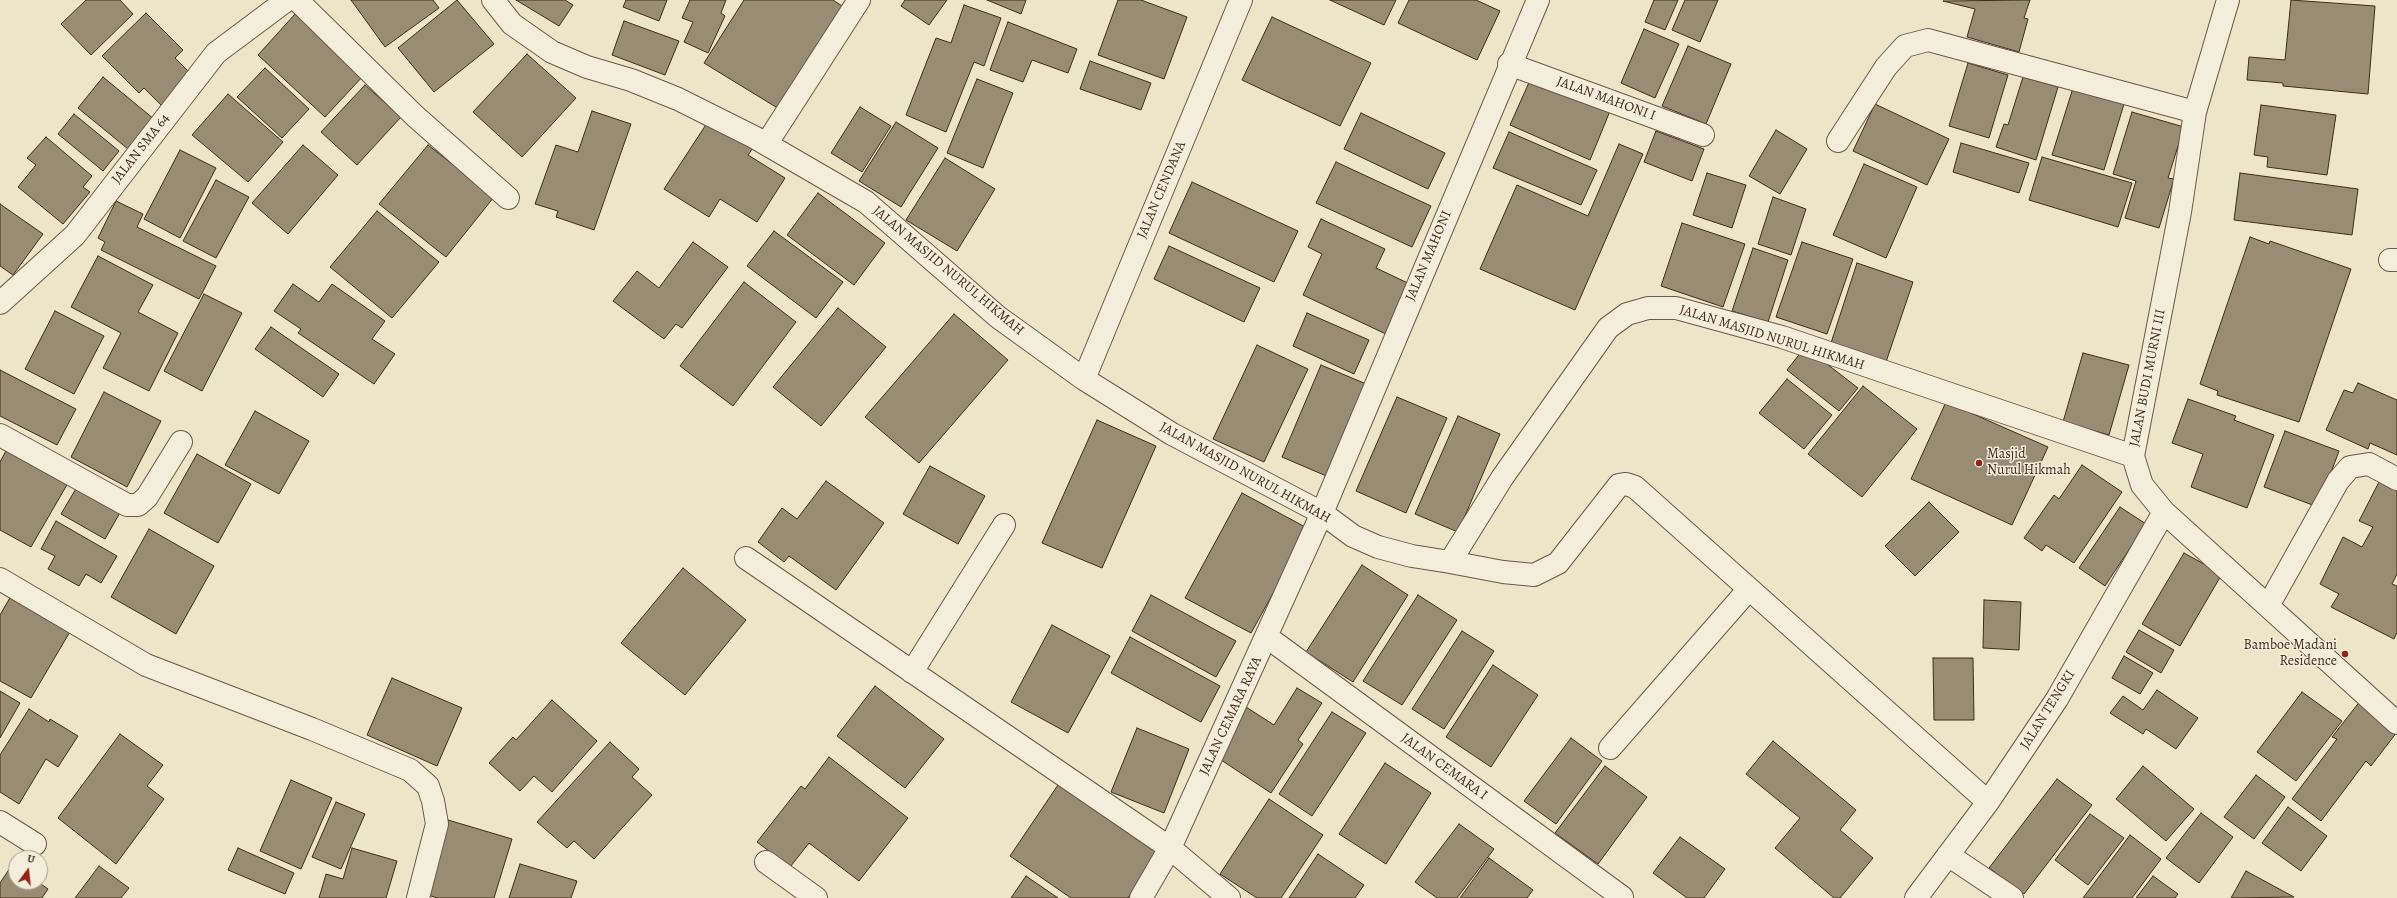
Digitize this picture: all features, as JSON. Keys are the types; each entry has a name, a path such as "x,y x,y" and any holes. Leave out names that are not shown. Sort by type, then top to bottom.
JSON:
{"street":[{"name":"JALAN SMA 64","path":"0,303 75,235 216,52 287,0"},
{"path":"298,0 415,116 508,198"},
{"name":"JALAN MASJID NURUL HIKMAH","path":"493,0 512,24 552,52 587,67 631,80 678,99 767,144 866,202 998,317 1084,379 1172,434 1322,513 1353,536 1378,547 1412,556 1450,562 1502,478 1608,328 1627,314 1648,308 1676,308 1782,337 2133,456"},
{"path":"767,144 859,0"},
{"name":"JALAN CENDANA","path":"1084,379 1241,0"},
{"name":"JALAN MAHONI","path":"1322,513 1509,64 1538,0"},
{"name":"JALAN BUDI MURNI III","path":"2228,0 2195,112 2180,212 2133,456 2142,485 2164,512 2397,723"},
{"path":"1838,141 1886,67 1905,46 1928,40 2195,112"},
{"name":"JALAN MAHONI I","path":"1509,64 1703,135"},
{"path":"0,435 127,505 138,505 147,497 181,442"},
{"path":"2268,606 2338,481 2350,467 2369,464 2397,478"},
{"path":"1450,562 1503,572 1534,575 1558,563 1619,485 1626,484 1635,487 1988,802"},
{"name":"JALAN TENGKI","path":"1916,898 1988,802 2057,699 2164,512"},
{"name":"JALAN CEMARA RAYA","path":"1141,898 1170,848 1322,513"},
{"path":"912,672 1004,525"},
{"path":"746,558 1170,848 1229,898"},
{"path":"0,579 146,665 312,729 410,770 428,786 433,801 437,824 418,898"},
{"path":"1610,748 1749,589"},
{"name":"JALAN CEMARA I","path":"1267,637 1622,897"},
{"path":"0,822 35,844"},
{"path":"1948,855 2012,898"},
{"path":"766,862 816,898"}],"building":[{"path":"86,0 120,0 133,14 91,55 61,24"},
{"path":"351,0 433,0 439,8 385,47"},
{"path":"457,0 494,44 434,92 398,48"},
{"path":"516,0 565,0 573,5 559,26"},
{"path":"626,0 667,0 659,21 623,7"},
{"path":"690,0 726,0 721,13 725,16 708,53 684,42 693,22 682,18"},
{"path":"744,0 833,0 848,10 784,112 704,63"},
{"path":"905,0 947,0 929,25 901,6"},
{"path":"987,0 1026,0 1021,14"},
{"path":"1118,0 1141,0 1187,17 1164,79 1098,55"},
{"path":"1330,0 1396,0 1384,25"},
{"path":"1409,0 1476,0 1500,11 1477,60 1398,23"},
{"path":"1654,0 1678,0 1665,30 1645,22"},
{"path":"1685,0 1718,0 1700,42 1672,30"},
{"path":"2030,0 2024,18 2028,19 2019,52 1967,37 1975,9 1943,1"},
{"path":"2291,0 2375,6 2368,94 2283,86 2283,83 2247,80 2249,57 2285,60"},
{"path":"964,5 1001,18 984,66 974,62 946,132 906,115 936,38 951,43"},
{"path":"146,13 183,50 175,58 192,75 161,105 144,88 139,93 102,56"},
{"path":"296,13 364,75 325,117 258,55"},
{"path":"1272,17 1371,63 1340,126 1242,80"},
{"path":"624,21 679,41 665,75 612,55"},
{"path":"1008,22 1077,49 1068,73 1032,60 1023,82 990,70"},
{"path":"1644,29 1679,44 1655,98 1621,83"},
{"path":"1688,46 1731,64 1706,124 1662,106"},
{"path":"527,54 576,98 522,157 473,112"},
{"path":"1090,61 1151,83 1141,110 1080,89"},
{"path":"1968,63 2008,75 1989,138 1949,126"},
{"path":"265,68 309,109 282,138 237,97"},
{"path":"103,77 154,119 128,149 78,108"},
{"path":"2023,77 2058,87 2036,160 1996,147 2004,124 2008,125"},
{"path":"1531,78 1610,111 1590,160 1510,125"},
{"path":"977,79 1013,93 983,168 947,153"},
{"path":"365,85 401,117 357,165 321,132"},
{"path":"2073,88 2124,104 2104,170 2052,155"},
{"path":"228,94 283,142 248,182 192,135"},
{"path":"1875,104 1949,139 1927,185 1853,151"},
{"path":"2261,105 2336,115 2327,175 2267,167 2268,157 2254,155"},
{"path":"860,107 891,126 862,172 831,153"},
{"path":"592,111 631,124 594,230 556,217 558,211 535,204 556,145 578,152"},
{"path":"2132,112 2184,127 2168,178 2174,179 2159,228 2125,218 2136,181 2113,174"},
{"path":"1361,113 1445,153 1428,189 1344,149"},
{"path":"74,114 119,151 103,171 58,134"},
{"path":"709,120 753,148 748,155 785,178 757,222 720,199 709,217 664,189"},
{"path":"896,122 938,148 901,207 859,181"},
{"path":"1776,130 1807,149 1780,194 1749,176"},
{"path":"1656,131 1704,149 1692,181 1644,162"},
{"path":"1509,132 1597,170 1581,205 1493,168"},
{"path":"46,137 92,176 83,187 90,192 63,224 18,187 36,165 27,158"},
{"path":"1961,143 2029,163 2019,193 1953,172"},
{"path":"1619,144 1643,154 1575,310 1480,269 1517,185 1588,216"},
{"path":"303,145 338,175 288,234 252,203"},
{"path":"428,145 494,197 446,257 379,204"},
{"path":"180,150 216,168 180,238 144,219"},
{"path":"2042,157 2132,183 2118,227 2029,200"},
{"path":"945,158 995,189 957,251 906,220"},
{"path":"1336,162 1431,206 1412,247 1316,203"},
{"path":"1864,164 1917,187 1886,258 1833,235"},
{"path":"1707,173 1746,185 1732,228 1693,215"},
{"path":"2240,173 2358,189 2352,235 2234,220"},
{"path":"216,180 249,197 216,258 183,241"},
{"path":"1192,182 1298,231 1274,282 1169,233"},
{"path":"818,193 885,243 854,285 787,235"},
{"path":"1773,197 1806,209 1791,255 1758,244"},
{"path":"116,201 143,214 137,227 216,266 199,299 101,250 105,242 98,238"},
{"path":"0,204 43,234 13,275 0,266"},
{"path":"377,211 439,262 392,318 330,267"},
{"path":"1321,219 1385,249 1376,268 1412,285 1388,335 1303,295 1322,254 1308,247"},
{"path":"1682,223 1745,244 1723,307 1661,286"},
{"path":"774,231 843,282 816,318 747,266"},
{"path":"2250,237 2269,244 2270,241 2351,269 2299,422 2217,395 2218,391 2200,384"},
{"path":"693,242 728,267 682,328 676,324 664,339 613,301 637,271 659,288"},
{"path":"1802,242 1853,259 1827,334 1776,317"},
{"path":"1169,246 1260,288 1244,322 1154,279"},
{"path":"1753,248 1788,260 1768,322 1732,311"},
{"path":"98,256 153,285 138,312 178,333 149,391 103,368 121,333 71,307"},
{"path":"1857,263 1913,282 1886,362 1831,343"},
{"path":"744,282 796,322 733,406 680,366"},
{"path":"293,284 319,302 332,284 385,321 372,339 395,354 374,384 298,333 301,329 274,311"},
{"path":"204,294 242,313 202,391 164,371"},
{"path":"838,308 886,347 821,426 773,387"},
{"path":"55,311 104,336 74,394 25,369"},
{"path":"1307,313 1369,340 1354,374 1293,346"},
{"path":"954,314 1008,360 919,463 865,417"},
{"path":"271,327 339,374 323,397 255,349"},
{"path":"1257,345 1308,369 1264,462 1213,439"},
{"path":"1805,347 1858,388 1839,411 1787,370"},
{"path":"2083,353 2129,365 2109,435 2063,422"},
{"path":"1321,365 1371,386 1331,478 1282,457"},
{"path":"0,370 76,409 57,445 0,416"},
{"path":"1787,379 1832,415 1804,449 1759,413"},
{"path":"2358,383 2397,400 2397,455 2370,443 2368,449 2326,430 2344,390 2353,393"},
{"path":"1863,386 1917,429 1862,497 1808,454"},
{"path":"104,392 161,421 127,487 71,457"},
{"path":"1397,397 1447,418 1406,513 1356,491"},
{"path":"2188,399 2236,416 2234,420 2274,435 2247,508 2191,487 2203,454 2172,443"},
{"name":"Masjid Nurul Hikmah","path":"1946,402 2048,447 2012,525 1911,479"},
{"path":"255,411 309,441 279,494 225,465"},
{"path":"1458,416 1500,434 1458,532 1415,514"},
{"path":"1097,420 1156,446 1102,568 1042,543"},
{"path":"2285,431 2339,451 2318,507 2264,487"},
{"path":"7,449 68,483 31,547 0,530 0,462"},
{"path":"197,454 251,484 218,543 164,513"},
{"path":"2082,465 2122,492 2074,563 2046,545 2042,551 2024,538 2054,495 2059,499"},
{"path":"930,466 985,496 958,544 903,514"},
{"path":"2380,480 2397,482 2397,574 2392,584 2397,586 2397,632 2394,639 2331,607 2339,594 2320,584 2343,537 2362,547 2373,527 2359,521"},
{"path":"826,481 884,523 836,590 789,556 784,562 758,542 782,508 797,519"},
{"path":"77,487 121,511 105,539 61,514"},
{"path":"1242,493 1309,529 1251,633 1185,598"},
{"path":"1929,502 1959,532 1915,576 1885,546"},
{"path":"2120,507 2146,524 2105,586 2079,568"},
{"path":"56,521 117,556 101,583 86,574 79,586 48,569 55,556 41,549"},
{"path":"149,529 214,566 176,634 111,597"},
{"path":"2184,553 2222,574 2180,646 2142,624"},
{"path":"1362,565 1408,595 1353,682 1306,652"},
{"path":"683,568 746,620 685,695 621,643"},
{"path":"1151,595 1236,641 1216,677 1132,631"},
{"path":"1418,595 1457,620 1402,705 1363,681"},
{"path":"11,596 71,630 31,698 0,681 0,615"},
{"path":"1984,600 2021,602 2019,650 1983,648"},
{"path":"1052,625 1110,656 1068,733 1011,702"},
{"path":"2139,630 2174,650 2161,673 2126,652"},
{"path":"1462,631 1494,651 1444,729 1412,709"},
{"path":"1130,637 1220,686 1201,722 1111,673"},
{"path":"2124,656 2153,673 2140,694 2112,678"},
{"path":"1933,658 1973,658 1974,720 1934,720"},
{"path":"1493,665 1538,695 1491,767 1446,737"},
{"path":"392,678 462,708 437,766 367,735"},
{"path":"875,686 944,739 905,788 837,736"},
{"path":"1297,688 1322,703 1298,740 1303,744 1271,793 1215,756 1246,707 1274,725"},
{"path":"2157,690 2198,718 2176,749 2146,729 2143,734 2110,713 2123,696 2143,710"},
{"path":"0,691 20,703 0,738"},
{"path":"2302,692 2342,721 2296,781 2257,752"},
{"path":"552,700 597,741 552,792 534,776 520,791 489,763 513,737 516,740"},
{"path":"2361,700 2397,732 2371,766 2366,761 2321,821 2292,799 2337,739 2332,737"},
{"path":"29,709 49,722 50,719 78,736 58,767 46,759 19,804 0,792 0,755"},
{"path":"1332,712 1366,733 1312,816 1279,794"},
{"path":"1137,728 1189,749 1164,813 1111,792"},
{"path":"120,734 163,765 147,786 164,799 116,864 58,818"},
{"path":"1571,738 1602,761 1556,824 1524,801"},
{"path":"1773,741 1856,810 1840,830 1873,858 1840,898 1834,898 1775,848 1800,818 1746,774"},
{"path":"610,742 639,769 632,777 652,795 594,859 574,841 567,848 537,822"},
{"path":"829,757 908,818 859,881 809,843 790,867 757,842 801,786 805,789"},
{"path":"1385,763 1431,793 1386,864 1339,834"},
{"path":"1605,766 1647,797 1598,864 1555,833"},
{"path":"2143,766 2194,809 2166,841 2116,799"},
{"path":"2256,775 2285,797 2254,839 2224,817"},
{"path":"2057,779 2092,805 2024,894 1989,868"},
{"path":"291,780 332,798 301,869 260,851"},
{"path":"1060,782 1161,850 1128,898 1071,898 1010,856"},
{"path":"1269,799 1323,835 1281,898 1257,898 1220,874"},
{"path":"336,802 365,814 341,869 312,857"},
{"path":"2288,807 2327,836 2301,871 2262,843"},
{"path":"2201,813 2233,837 2199,883 2166,858"},
{"path":"2090,814 2124,838 2088,885 2055,860"},
{"path":"448,820 512,839 494,898 437,898 425,894"},
{"path":"1459,824 1494,849 1457,898 1437,898 1415,882"},
{"path":"2130,835 2161,859 2132,898 2083,898"},
{"path":"1680,837 1725,869 1704,898 1687,898 1653,873"},
{"path":"238,848 294,873 285,894 228,870"},
{"path":"352,848 397,861 386,898 319,898 326,874 343,879"},
{"path":"1318,854 1364,885 1355,898 1289,898"},
{"path":"1489,858 1533,890 1527,898 1460,898"},
{"path":"520,864 577,881 571,898 509,898"},
{"path":"99,866 129,888 121,898 75,898"},
{"path":"8,871 8,890 47,890 42,898 0,898 0,883"},
{"path":"2246,871 2294,897 2231,898"},
{"path":"1026,876 1058,898 1011,898"},
{"path":"2153,876 2178,894 2175,898 2136,898"}],"place":[{"name":"Masjid Nurul Hikmah","path":"1979,463"},
{"name":"Bamboe Madani Residence","path":"2345,654"}]}
